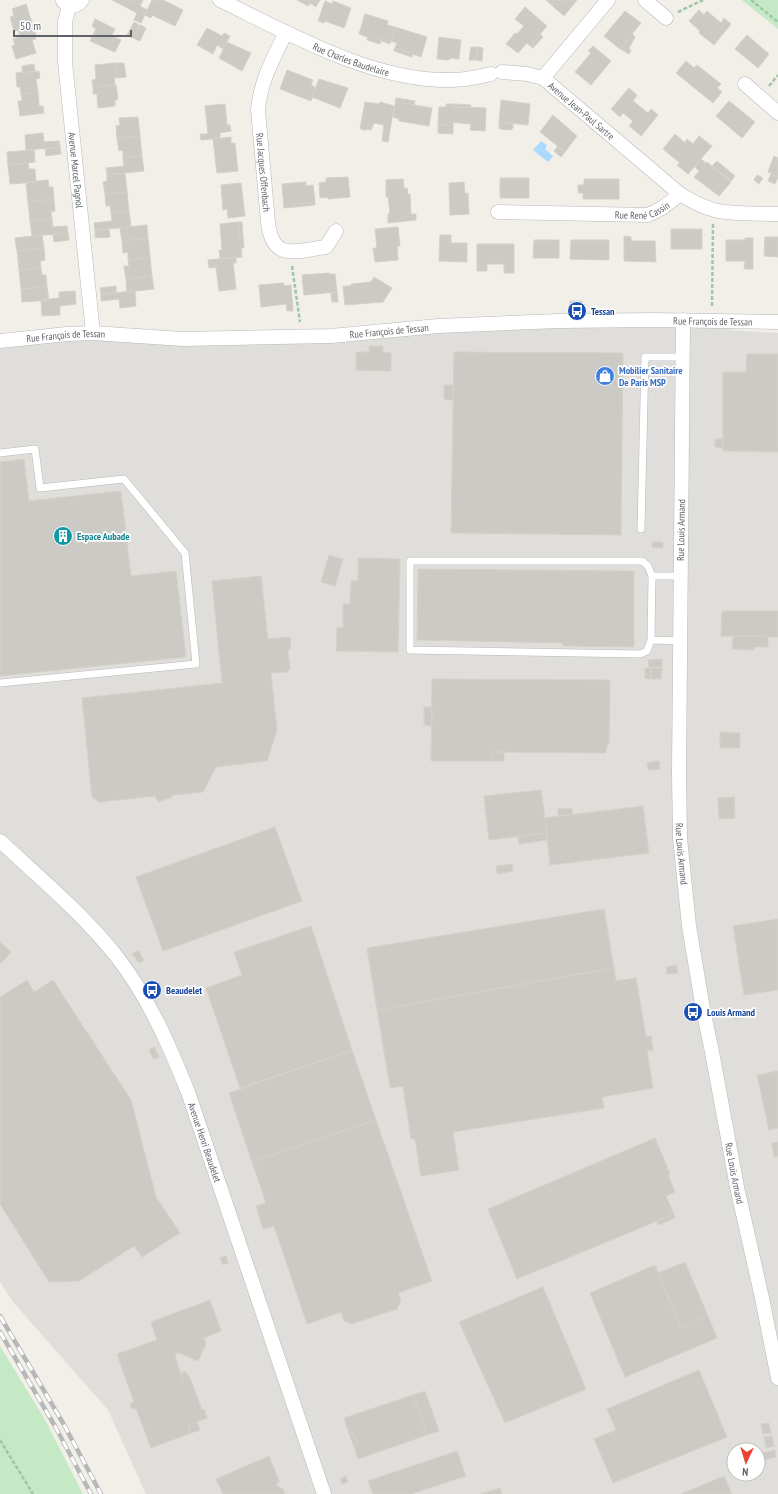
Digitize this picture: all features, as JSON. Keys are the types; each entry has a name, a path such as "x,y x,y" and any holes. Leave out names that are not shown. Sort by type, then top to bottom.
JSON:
{"street":[{"name":"Rue Charles Baudelaire","path":"220,0 326,51 364,65 404,76 452,80 497,73 527,74 543,78"},
{"name":"Avenue Jean-Paul Sartre","path":"608,0 543,78 680,194"},
{"path":"645,0 666,18"},
{"name":"Avenue Marcel Pagnol","path":"71,2 66,22 65,62 93,333"},
{"name":"Rue Jacques Offenbach","path":"286,32 263,82 259,96 258,110 269,230 273,242 280,248 290,251"},
{"path":"745,84 778,113"},
{"name":"Rue René Cassin","path":"498,212 647,215 657,212 665,207 680,194 696,204 713,210 778,214"},
{"path":"290,251 326,247 336,232"},
{"name":"Rue François de Tessan","path":"0,341 67,334 93,333 183,339 331,336 431,326 560,321 683,320 778,322"},
{"name":"Rue Louis Armand","path":"683,320 680,814 685,900 736,1187 762,1298 778,1378"},
{"name":"Avenue Henri Beaudelet","path":"0,841 75,910 117,957 156,1017 172,1050 188,1092 324,1494"}],"lane":[{"path":"641,529 645,357 683,357"},
{"path":"0,453 35,449 40,488 124,479 185,553 196,664 0,683"},
{"path":"410,561 642,561 648,566 652,576 651,640 647,650 640,654 410,650 410,561"},
{"path":"652,576 681,576"},
{"path":"651,640 680,640"}],"path":[{"path":"666,18 703,0"},
{"path":"751,0 778,22"},
{"path":"712,321 713,210"},
{"path":"290,251 302,336"},
{"path":"0,1440 33,1494"}],"shaded area":[{"path":"712,321 730,330 778,333 778,1494 146,1494 108,1410 13,1302 0,1282 0,341 183,339"}],"green space":[{"path":"742,0 778,0 778,29"},
{"path":"0,1346 44,1418 83,1494 0,1494"}],"water":[{"path":"541,141 547,145 545,149 553,156 548,162 533,150"}],"building":[{"path":"112,0 143,0 140,6 147,10 141,23 134,20 137,13"},
{"path":"152,0 163,0 183,10 175,26 152,15 151,18 145,15"},
{"path":"297,0 320,0 316,7 310,3 308,6"},
{"path":"546,0 577,0 564,16"},
{"path":"325,1 332,4 333,1 351,8 344,28 325,21 324,23 318,21"},
{"path":"26,4 35,32 20,36 18,30 14,31 10,17 14,16 12,9"},
{"path":"525,7 547,26 530,46 527,43 518,53 506,44 515,33 517,34 524,26 515,19"},
{"path":"699,10 704,15 707,11 721,23 724,18 731,24 714,45 699,33 700,31 689,21"},
{"path":"625,11 641,23 620,49 604,36"},
{"path":"365,14 388,21 387,25 395,27 390,44 359,34"},
{"path":"95,19 115,29 112,35 114,37 108,49 90,41 96,29 92,26"},
{"path":"134,22 139,25 133,38 127,35"},
{"path":"140,25 146,28 140,41 133,38"},
{"path":"395,27 427,37 421,57 395,48 397,43 391,41"},
{"path":"207,28 222,36 224,33 230,36 223,49 217,45 213,54 197,45"},
{"path":"35,32 36,39 32,40 36,53 16,59 12,46 15,45 13,39"},
{"path":"540,34 543,37 533,48 530,46"},
{"path":"632,34 635,37 629,48 631,51 629,54 620,49"},
{"path":"747,35 769,54 758,68 735,49"},
{"path":"368,36 381,40 380,44 367,40"},
{"path":"114,37 121,40 115,52 108,49"},
{"path":"439,37 461,40 459,59 437,59"},
{"path":"227,42 251,53 242,71 219,58"},
{"path":"593,46 611,61 591,85 575,72 591,53 588,51"},
{"path":"471,47 478,47 476,60 469,60"},
{"path":"478,47 483,48 482,61 476,60"},
{"path":"395,48 413,53 412,57 394,51"},
{"path":"686,61 694,68 697,65 721,84 717,88 722,92 713,103 676,73"},
{"path":"115,63 124,63 126,77 117,78"},
{"path":"115,63 117,78 114,78 115,85 93,87 92,80 96,79 95,65"},
{"path":"34,64 35,71 22,73 22,66"},
{"path":"287,70 313,80 311,85 316,88 311,101 280,89"},
{"path":"39,71 40,78 36,79 38,92 21,94 20,87 17,87 16,73"},
{"path":"319,79 348,88 340,108 312,97"},
{"path":"116,85 118,99 115,100 115,106 98,108 97,94 93,94 93,87"},
{"path":"629,88 637,95 633,101 648,113 651,109 658,115 641,136 629,126 633,121 623,113 620,117 611,109"},
{"path":"38,92 39,106 43,106 44,113 20,116 18,101 22,101 21,94"},
{"path":"396,98 403,99 403,103 432,108 429,126 399,121 399,119 393,117"},
{"path":"403,99 415,101 414,105 403,103"},
{"path":"501,100 530,104 528,125 499,122"},
{"path":"729,101 755,122 742,138 716,116"},
{"path":"365,102 379,104 380,102 394,106 388,142 382,141 384,125 374,123 371,130 363,130 360,128"},
{"path":"225,104 227,125 230,125 231,131 220,133 220,138 201,140 200,134 208,134 205,106"},
{"path":"446,104 455,104 455,107 486,108 485,131 470,130 471,124 448,122 445,125 438,125 439,107 446,107"},
{"path":"455,104 471,105 471,107 455,107"},
{"path":"553,115 577,136 565,152 540,132"},
{"path":"138,117 140,136 117,138 116,126 120,125 119,118"},
{"path":"448,122 453,123 453,134 438,133 438,125 445,125"},
{"path":"499,122 513,123 513,128 511,130 500,129"},
{"path":"43,133 44,142 59,141 60,147 26,150 25,135"},
{"path":"675,134 685,143 687,139 693,144 699,136 712,146 688,174 677,165 680,163 663,149"},
{"path":"140,136 142,156 123,158 123,150 119,151 117,138"},
{"path":"231,137 231,143 235,143 238,171 217,173 213,139"},
{"path":"558,146 565,152 561,157 554,151"},
{"path":"60,147 61,154 46,156 45,149"},
{"path":"34,150 35,162 8,165 7,152"},
{"path":"142,156 144,171 107,175 106,168 124,166 123,158"},
{"path":"774,156 778,158 771,173 768,172"},
{"path":"778,157 778,177 771,174"},
{"path":"701,159 706,163 699,171 695,167"},
{"path":"717,161 735,176 731,181 712,166"},
{"path":"707,162 731,182 719,196 694,177"},
{"path":"28,163 29,169 35,169 36,182 10,184 8,165"},
{"path":"125,173 127,192 105,194 103,182 107,181 107,175"},
{"path":"771,174 778,177 775,184 768,181"},
{"path":"757,175 763,178 759,184 754,180"},
{"path":"348,177 350,197 328,199 328,197 320,198 319,183 326,182 326,178"},
{"path":"500,178 529,178 529,198 500,198"},
{"path":"403,179 404,188 407,188 408,195 410,194 411,214 416,214 416,220 388,223 388,214 390,213 388,197 386,197 386,180"},
{"path":"584,179 619,179 619,199 583,199 583,193 578,193 578,185 584,185"},
{"path":"48,180 49,187 53,187 54,199 28,202 26,182"},
{"path":"306,182 306,186 313,185 315,202 294,204 294,207 284,208 282,184"},
{"path":"464,182 465,194 468,193 469,214 450,215 449,183"},
{"path":"241,183 245,216 228,218 227,209 223,210 221,185"},
{"path":"127,192 129,211 111,213 110,206 106,206 105,194"},
{"path":"54,199 55,211 51,212 52,219 30,221 28,202"},
{"path":"315,202 315,205 294,207 294,204"},
{"path":"129,211 131,227 95,230 94,223 112,221 111,213"},
{"path":"52,219 53,227 67,226 68,233 32,236 30,221"},
{"path":"238,222 240,237 243,236 244,248 241,248 242,257 220,259 219,250 222,250 220,224"},
{"path":"238,222 242,222 243,236 240,237"},
{"path":"147,225 148,238 122,241 120,228"},
{"path":"398,227 400,246 397,246 398,260 375,262 373,248 377,248 375,229"},
{"path":"109,229 110,237 95,238 95,230"},
{"path":"671,229 702,229 702,249 671,249"},
{"path":"68,233 69,240 54,242 53,234"},
{"path":"42,235 44,248 17,251 15,238"},
{"path":"440,235 451,235 451,243 467,243 467,262 439,261"},
{"path":"624,236 631,237 631,241 655,241 656,262 624,261"},
{"path":"765,237 778,237 778,257 764,256"},
{"path":"148,238 150,257 128,260 128,252 123,253 122,241"},
{"path":"745,238 753,238 753,269 744,269 745,261 726,261 726,240 745,240"},
{"path":"534,240 559,240 559,258 533,258"},
{"path":"571,240 609,240 609,260 570,259"},
{"path":"477,244 514,244 514,273 504,273 504,264 487,264 487,271 477,271"},
{"path":"44,248 45,260 40,261 41,268 19,270 17,251"},
{"path":"150,257 152,276 126,279 124,266 129,266 128,260"},
{"path":"236,257 236,263 233,263 236,289 219,291 216,267 209,268 208,260"},
{"path":"41,268 42,275 46,275 47,287 21,289 19,270"},
{"path":"335,274 337,292 304,295 302,275"},
{"path":"152,276 154,289 127,292 126,279"},
{"path":"374,277 392,288 383,302 345,305 343,286 371,282"},
{"path":"284,283 284,286 291,285 293,311 287,311 286,304 261,307 259,285"},
{"path":"116,286 116,293 101,294 100,288"},
{"path":"47,287 49,300 22,302 21,289"},
{"path":"75,291 76,304 60,306 60,315 42,316 41,300 59,298 59,292"},
{"path":"135,291 136,306 120,308 119,299 101,301 101,294"},
{"path":"337,292 338,302 332,302 331,293"},
{"path":"570,301 582,301 582,308 570,308"},
{"path":"369,346 383,346 383,352 391,353 391,371 356,370 356,352 369,352"},
{"path":"454,352 623,353 621,535 451,533"},
{"path":"747,354 778,354 778,452 723,451 723,372 746,372"},
{"path":"444,385 453,385 453,400 444,399"},
{"path":"715,439 723,439 723,448 715,447"},
{"name":"Espace Aubade","path":"24,459 29,501 121,491 131,576 176,571 186,657 0,676 0,462"},
{"path":"652,542 663,542 663,548 652,547"},
{"path":"329,555 343,559 335,586 321,582"},
{"path":"358,558 400,559 398,652 336,651 337,627 343,628 343,604 350,604 351,581 358,581"},
{"path":"418,569 634,571 634,647 563,646 563,643 417,640"},
{"path":"261,576 268,639 290,637 291,647 288,651 290,669 287,672 271,673 277,730 267,761 216,767 203,792 172,795 172,797 158,802 155,796 99,802 92,797 82,698 222,683 212,581"},
{"path":"722,611 778,611 778,637 721,636"},
{"path":"733,636 768,636 768,647 754,647 754,650 732,649"},
{"path":"662,659 662,667 649,667 648,660"},
{"path":"645,668 651,668 651,679 645,678"},
{"path":"651,668 662,668 661,679 651,679"},
{"path":"432,679 610,680 609,744 607,745 606,753 492,752 492,761 431,761"},
{"path":"424,707 432,707 432,726 424,725"},
{"path":"720,732 740,733 740,748 720,748"},
{"path":"492,752 504,752 504,761 492,761"},
{"path":"659,761 660,769 648,770 647,763"},
{"path":"541,790 547,833 489,840 484,796"},
{"path":"734,797 735,818 719,819 718,798"},
{"path":"643,806 649,853 550,865 545,818"},
{"path":"572,808 573,814 558,816 558,809"},
{"path":"275,827 302,901 163,951 136,877"},
{"path":"547,833 547,840 519,844 518,836"},
{"path":"512,864 513,871 497,874 496,866"},
{"path":"604,909 614,968 377,1010 367,948"},
{"path":"778,919 778,990 744,995 733,926"},
{"path":"311,926 352,1050 240,1088 206,988 242,975 234,952"},
{"path":"0,942 11,952 0,964"},
{"path":"138,950 144,960 139,963 132,954"},
{"path":"676,965 678,973 667,974 666,967"},
{"path":"614,968 616,981 636,978 646,1037 651,1036 653,1050 647,1051 653,1088 602,1097 604,1108 453,1132 459,1170 421,1176 415,1139 411,1139 403,1086 390,1088 377,1010"},
{"path":"27,980 34,992 53,980 131,1100 156,1197 180,1233 142,1257 134,1246 79,1281 49,1282 0,1204 0,997"},
{"path":"741,1011 742,1018 733,1019 733,1012"},
{"path":"154,1047 159,1057 153,1059 149,1050"},
{"path":"352,1050 376,1120 252,1162 229,1093"},
{"path":"778,1071 778,1128 769,1130 757,1075"},
{"path":"376,1120 432,1281 398,1293 401,1301 397,1309 352,1324 344,1321 341,1312 307,1324 274,1226 263,1229 256,1206 266,1203 252,1162"},
{"path":"655,1138 670,1174 668,1175 675,1192 666,1196 674,1214 517,1279 488,1209"},
{"path":"778,1142 778,1156 774,1157 772,1143"},
{"path":"674,1214 675,1218 658,1225 657,1221"},
{"path":"226,1256 228,1263 223,1265 220,1258"},
{"path":"685,1262 708,1316 681,1328 658,1273"},
{"path":"655,1265 681,1328 708,1316 717,1338 625,1377 590,1293"},
{"path":"543,1287 586,1389 505,1423 459,1322"},
{"path":"210,1300 221,1331 204,1338 206,1344 198,1361 177,1352 175,1357 183,1380 190,1378 202,1410 204,1409 207,1418 188,1425 191,1433 151,1448 136,1408 132,1409 130,1404 134,1402 117,1354 157,1340 151,1322"},
{"path":"699,1370 727,1437 613,1483 594,1439 616,1430 607,1409"},
{"path":"181,1372 186,1372 190,1378 183,1380"},
{"path":"425,1391 439,1431 427,1435 413,1395"},
{"path":"413,1395 427,1435 358,1459 354,1447 357,1443 353,1433 348,1431 344,1418"},
{"path":"197,1422 200,1430 191,1433 188,1425"},
{"path":"769,1423 771,1433 763,1434 761,1424"},
{"path":"348,1431 353,1433 357,1443 354,1447"},
{"path":"772,1436 774,1446 766,1448 764,1437"},
{"path":"775,1450 776,1457 766,1460 766,1452"},
{"path":"457,1451 466,1476 411,1494 373,1494 368,1481"},
{"path":"269,1456 279,1481 276,1485 283,1489 285,1494 223,1494 216,1479"},
{"path":"346,1476 348,1482 342,1484 340,1479"},
{"path":"724,1476 732,1494 681,1494"},
{"path":"500,1488 502,1494 481,1494"}],"railway":[{"path":"0,1316 63,1423 101,1494"},
{"path":"0,1332 56,1428 91,1494"}],"place":[{"name":"Tessan","path":"577,311"},
{"name":"Mobilier Sanitaire De Paris MSP","path":"605,376"},
{"name":"Espace Aubade","path":"63,536"},
{"name":"Beaudelet","path":"152,990"},
{"name":"Louis Armand","path":"693,1012"}]}
